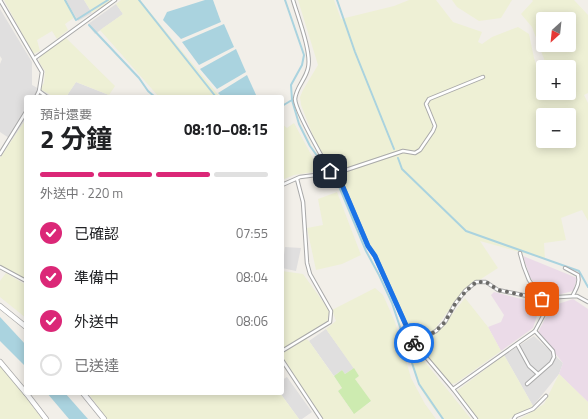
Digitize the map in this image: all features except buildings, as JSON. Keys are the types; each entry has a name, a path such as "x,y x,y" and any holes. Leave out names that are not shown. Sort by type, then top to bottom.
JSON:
{"street":[{"path":"0,306 24,325"},
{"path":"0,362 24,391"},
{"path":"28,395 46,419"},
{"path":"85,395 104,419"}],"lane":[{"path":"0,0 42,72 37,95"},
{"path":"35,58 115,0"},
{"path":"293,0 310,58 308,70 298,87 295,100 303,121 330,171"},
{"path":"284,184 297,179 324,174 330,171 337,173 403,151 415,152 420,150 435,126 426,104 429,99 483,77"},
{"path":"39,91 44,95"},
{"path":"0,154 24,115"},
{"path":"337,173 368,246 375,256 414,343 476,419"},
{"path":"284,350 330,322 331,311 310,274 307,263 302,202 297,179"},
{"path":"520,253 524,269 542,299"},
{"path":"0,267 24,280"},
{"path":"565,268 578,275 579,283 573,295"},
{"path":"414,343 436,331 445,322 455,304 476,282 486,282 498,290 542,299 550,303"},
{"path":"453,389 535,331 550,303 559,297 573,295 588,302"},
{"path":"527,384 551,363 554,357 553,351 535,331"},
{"path":"517,344 529,366 538,374"},
{"path":"284,363 321,419"},
{"path":"514,419 516,416 532,409 546,396"}],"shaded area":[{"path":"66,0 84,0 92,13 78,21"},
{"path":"116,4 123,14 95,34 88,24"},
{"path":"0,9 32,62 32,85 50,95 24,95 24,122 12,140 0,132 0,64 2,59 0,56"},
{"path":"76,82 109,95 67,95"},
{"path":"285,247 301,248 296,271 284,268"},
{"path":"523,256 577,278 573,291 545,298 530,277"},
{"path":"494,292 541,304 533,328 501,351 488,327 501,322 504,315 491,295"},
{"path":"573,299 588,309 588,402 559,374 563,363 538,332 552,306"},
{"path":"326,329 354,368 345,374 342,370 334,376 309,341"},
{"path":"534,336 563,363 559,374 533,406 504,355"},
{"path":"287,377 312,412 302,419 299,419 281,395 284,395 284,379"}],"green space":[{"path":"4,0 66,0 75,17 65,24 68,30 57,39 52,31 37,40 40,51 33,54"},
{"path":"84,0 113,0 92,13"},
{"path":"121,0 140,0 218,95 157,95 100,30 123,14 116,4"},
{"path":"298,0 334,0 341,19 394,6 409,0 436,0 453,22 482,32 478,42 482,44 492,37 518,27 529,34 536,64 536,100 576,100 576,60 544,60 541,52 576,52 576,12 536,12 536,38 532,27 521,14 533,1 532,0 574,0 588,15 588,93 584,95 588,103 588,221 582,210 561,218 566,240 544,243 545,259 480,241 498,268 464,290 434,330 417,340 411,335 381,265 369,246 339,172 331,166 315,141 301,105 300,97 318,65"},
{"path":"452,0 512,0 501,18 479,21 457,7"},
{"path":"66,38 115,86 109,95 76,82 67,95 50,95 40,89 44,83 45,71 39,62 40,56"},
{"path":"24,122 24,279 0,266 0,158"},
{"path":"294,123 320,171 294,175 284,179 284,126 287,128"},
{"path":"337,192 361,255 342,264 316,270 307,228 323,225 318,199"},
{"path":"284,271 303,274 329,310 327,322 284,349"},
{"path":"6,273 24,284 24,316 0,297 0,281"},
{"path":"375,288 383,295 395,322 411,378 425,404 436,419 320,419 284,366 284,352 306,339 309,341 342,388 338,391 353,413 371,402 355,379 359,376 326,329 336,321 332,310"},
{"path":"465,298 488,327 501,351 456,383 450,384 418,346 420,343 438,332"},
{"path":"406,338 471,419 442,419 418,384 405,343"},
{"path":"504,355 533,406 509,419 476,419 456,395 458,390"},
{"path":"0,365 9,374 42,419 0,419"},
{"path":"354,368 359,376 355,379 371,401 354,414 338,391 342,388 334,376 342,370 345,374"},
{"path":"559,374 588,402 588,419 520,419 544,404"},
{"path":"89,395 281,395 299,419 107,419"}],"water":[{"path":"205,0 213,0 221,22 181,39 163,20 167,12"},
{"path":"224,24 234,47 199,65 182,42"},
{"path":"236,49 246,72 217,89 200,69"},
{"path":"247,75 256,95 220,95 218,93"},
{"path":"0,317 24,343 24,365 0,341"},
{"path":"49,395 67,395 88,419 69,419"}],"waterway":[{"path":"65,0 76,20 108,0"},
{"path":"139,0 214,95"},
{"path":"285,0 304,55 302,65 291,85 292,100 299,124 310,146 323,164"},
{"path":"337,0 355,52 394,149"},
{"path":"89,25 139,78 153,95"},
{"path":"284,105 292,100"},
{"path":"398,158 402,169 466,231 579,271 588,287"},
{"path":"336,179 366,251 392,303 419,384 443,419"}],"way so far":[{"path":"414,343 436,331 445,322 455,304 476,282 486,282 498,290 542,299"}],"route":[{"path":"330,171 337,173 368,246 375,256 414,343"}]}
